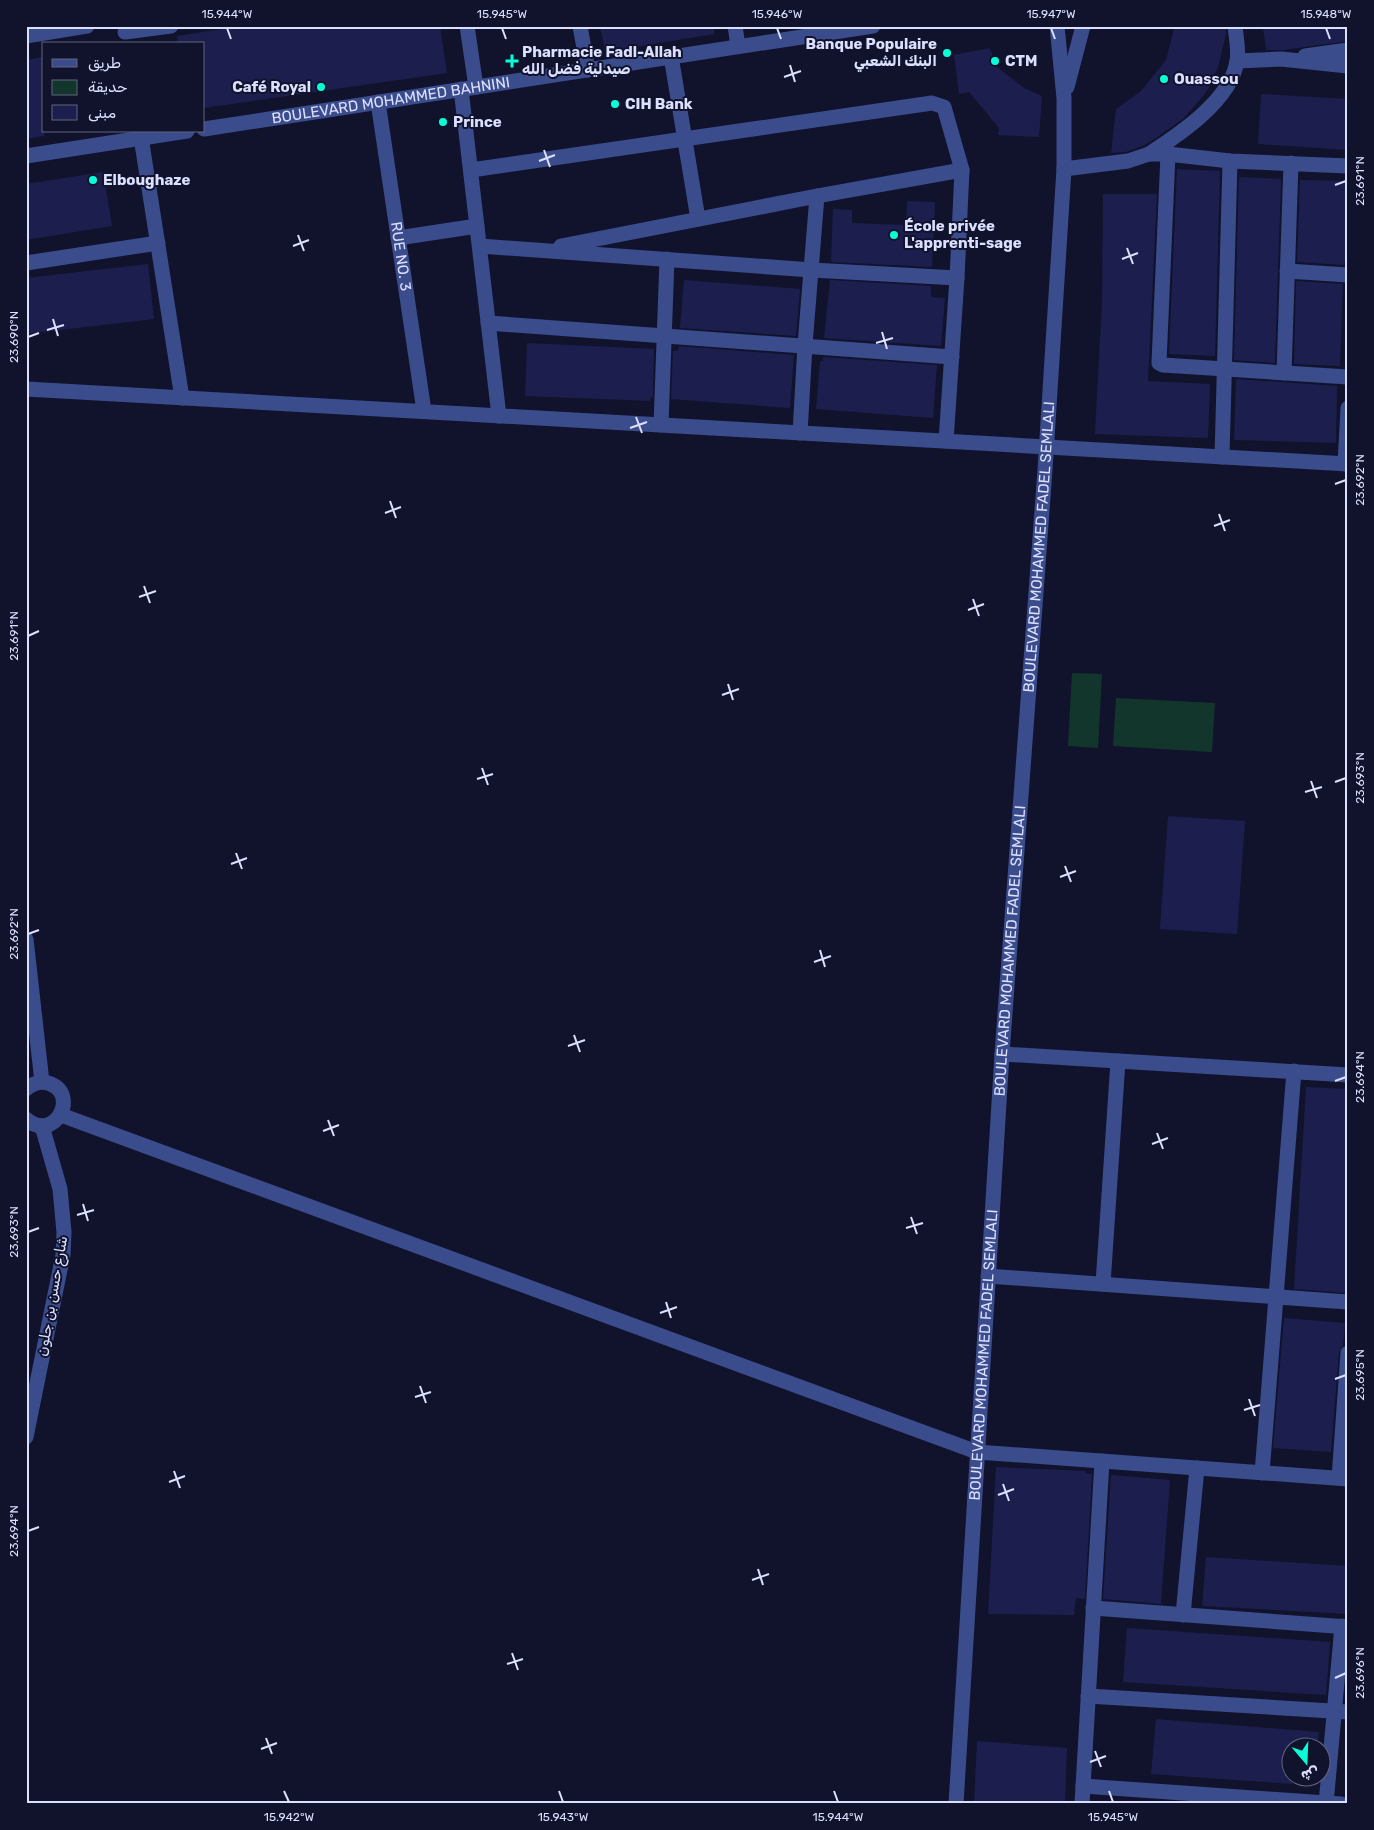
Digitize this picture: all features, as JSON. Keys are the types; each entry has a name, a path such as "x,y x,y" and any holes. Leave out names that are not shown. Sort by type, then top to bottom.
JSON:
{"street":[{"path":"26,36 87,26"},
{"path":"125,34 172,26"},
{"path":"467,26 471,170 499,416"},
{"path":"580,26 588,70"},
{"path":"734,26 738,46"},
{"name":"BOULEVARD MOHAMMED BAHNINI","path":"205,129 839,29 874,26"},
{"name":"BOULEVARD MOHAMMED FADEL SEMLALI","path":"956,1804 1002,1054 1064,169 1064,98 1057,26"},
{"name":"BOULEVARD MOHAMMED FADEL SEMLALI","path":"1064,98 1083,26"},
{"path":"1064,169 1128,161 1149,154 1198,120 1229,82 1237,61 1235,26"},
{"path":"1237,61 1281,59 1348,50"},
{"path":"671,56 698,219"},
{"path":"1281,59 1348,66"},
{"name":"RUE NO. 3","path":"378,102 424,411"},
{"path":"471,170 932,103 944,108 962,170 946,441"},
{"path":"26,156 141,135 176,132"},
{"path":"141,135 182,398"},
{"path":"1149,154 1168,154 1230,161 1348,166"},
{"path":"1168,154 1159,363 1163,365 1348,377"},
{"path":"1222,457 1230,161"},
{"path":"1284,373 1291,164"},
{"path":"541,250 962,170"},
{"path":"800,433 805,345 818,196"},
{"path":"398,238 477,226"},
{"path":"26,263 158,243"},
{"path":"480,246 812,270 957,278"},
{"path":"661,425 667,259"},
{"path":"1287,271 1348,275"},
{"path":"488,323 952,357"},
{"path":"26,389 1346,464 1348,408"},
{"path":"26,940 42,1082"},
{"path":"1002,1054 1348,1075"},
{"path":"1103,1284 1118,1061"},
{"path":"1262,1473 1294,1072"},
{"path":"26,1089 34,1083 42,1082 56,1087 61,1093 64,1108 61,1115 50,1124 34,1125 26,1119"},
{"path":"61,1115 977,1452 1344,1479 1348,1354"},
{"name":"شارع حسن بن جلون","path":"26,1437 62,1255 64,1232 60,1189 42,1126"},
{"path":"988,1276 1348,1302"},
{"path":"1082,1804 1102,1461"},
{"path":"1183,1615 1197,1468"},
{"path":"1093,1608 1345,1626 1341,1712 1326,1803"},
{"path":"1088,1696 1341,1712"},
{"path":"1083,1786 1341,1804"}],"green space":[{"path":"1072,673 1102,674 1098,748 1068,746"},
{"path":"1116,698 1215,703 1212,752 1113,746"}],"building":[{"path":"242,26 440,26 447,73 205,108 205,42 178,42 177,36"},
{"path":"600,26 714,26 714,34 605,52"},
{"path":"1175,26 1226,26 1226,34 1218,67 1211,84 1184,118 1156,138 1145,145 1126,152 1111,153 1116,109 1141,91 1166,60"},
{"path":"1263,26 1348,26 1348,41 1283,50 1266,50"},
{"path":"990,48 996,66 1024,88 1042,96 1039,137 998,135 999,128 969,92 959,94 954,55"},
{"path":"42,57 42,132 44,132 44,136 26,139 26,60"},
{"path":"1261,94 1348,99 1348,150 1258,144"},
{"path":"1177,169 1220,171 1215,356 1169,354"},
{"path":"103,172 112,226 26,240 26,184"},
{"path":"1239,177 1281,179 1275,363 1234,360"},
{"path":"1300,180 1347,181 1345,262 1343,265 1297,262"},
{"path":"1103,194 1157,194 1148,381 1210,384 1208,438 1095,434 1102,301"},
{"path":"907,201 935,202 932,267 831,262 833,209 852,210 852,223 906,225"},
{"path":"148,264 154,319 26,334 26,278"},
{"path":"684,280 800,289 796,336 680,328"},
{"path":"830,280 931,286 931,297 945,298 941,346 824,338"},
{"path":"1296,281 1343,284 1340,366 1294,364"},
{"path":"527,343 654,349 653,398 651,397 650,401 525,396"},
{"path":"679,346 794,355 790,408 671,399 673,351 678,351"},
{"path":"823,357 937,365 933,418 816,409 820,361 823,361"},
{"path":"1236,379 1337,386 1336,443 1234,440"},
{"path":"1168,816 1245,821 1237,934 1160,929"},
{"path":"1306,1087 1348,1089 1347,1293 1294,1289"},
{"path":"1284,1318 1345,1323 1343,1346 1339,1352 1331,1452 1273,1448"},
{"path":"996,1467 1086,1471 1085,1473 1092,1474 1085,1599 1076,1598 1074,1615 988,1614"},
{"path":"1111,1475 1170,1480 1161,1604 1103,1599"},
{"path":"1206,1557 1348,1566 1348,1614 1202,1606"},
{"path":"1127,1628 1330,1642 1326,1695 1123,1682"},
{"path":"1156,1719 1319,1732 1318,1738 1282,1738 1282,1783 1151,1774"},
{"path":"977,1741 1067,1748 1065,1804 974,1804"}],"place":[{"name":"Banque Populaire البنك الشعبي","path":"947,53"},
{"name":"Pharmacie Fadl-Allah صيدلية فضل الله","path":"512,61"},
{"name":"CTM","path":"995,61"},
{"name":"Ouassou","path":"1164,79"},
{"name":"Café Royal","path":"321,87"},
{"name":"CIH Bank","path":"615,104"},
{"name":"Prince","path":"443,122"},
{"name":"Elboughaze","path":"93,180"},
{"name":"École privée L'apprenti-sage","path":"894,235"}]}
